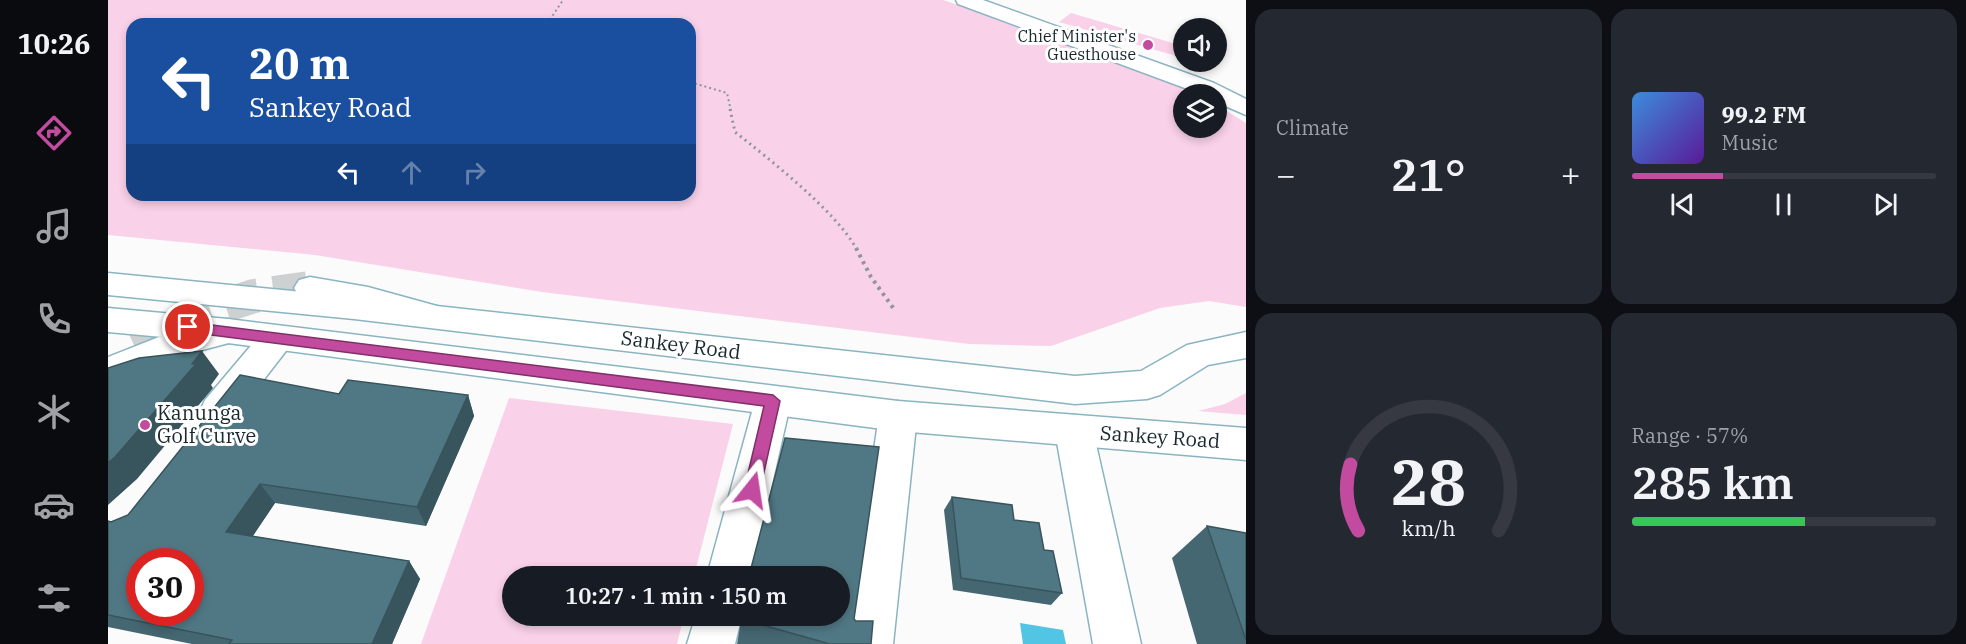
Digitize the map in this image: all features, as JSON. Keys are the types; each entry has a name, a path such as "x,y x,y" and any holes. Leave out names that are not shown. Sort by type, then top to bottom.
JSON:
{"main road":[{"path":"965,0 1206,88 1246,108"},
{"name":"Sankey Road","path":"108,284 434,317 1075,390 1147,385 1199,354 1246,345"},
{"path":"310,288 346,292 385,301 434,317"},
{"name":"Sankey Road","path":"108,320 228,331 898,416 1246,444"},
{"path":"108,371 171,346 228,331"},
{"path":"198,437 277,338"},
{"path":"733,566 781,449 773,401"},
{"path":"869,644 875,459 898,416"},
{"path":"1074,431 1117,644"},
{"path":"711,644 716,626"}],"path":[{"path":"551,18 563,0"},
{"path":"696,84 727,93 735,132 768,158 826,212 854,244 872,277 894,309"}],"shaded area":[{"path":"108,0 943,0 1007,21 1173,84 1173,138 1227,138 1227,111 1246,123 1246,307 1209,301 1160,308 1051,346 969,344 542,292 315,255 108,235"},
{"path":"1071,13 1173,43 1173,55 1059,22"},
{"path":"1246,393 1246,415 1198,411 1225,404"},
{"path":"509,398 733,424 697,566 502,566 502,626 681,626 677,644 421,644"}],"water":[{"path":"1020,623 1063,630 1066,644 1023,644"}],"building":[{"path":"202,351 192,364 196,364 108,463 108,368 139,358"},
{"path":"240,375 339,394 348,380 468,395 417,507 260,484 226,532 409,561 372,644 229,644 232,640 163,626 204,626 204,548 126,548 126,619 108,615 108,521 111,522 128,515"},
{"path":"785,438 879,447 854,619 873,621 871,644 830,644 766,626 850,626 850,566 752,566"},
{"path":"952,497 1012,505 1014,520 1039,523 1044,550 1053,551 1062,593 961,578"},
{"path":"1207,526 1246,533 1246,640"}],"tunnel":[{"path":"133,343 189,317 254,296 310,288"}],"place":[{"name":"Chief Minister's Guesthouse","path":"1148,45"},
{"name":"Kanunga Golf Curve","path":"145,425"}],"route":[{"path":"188,327 773,401 752,490"}]}
